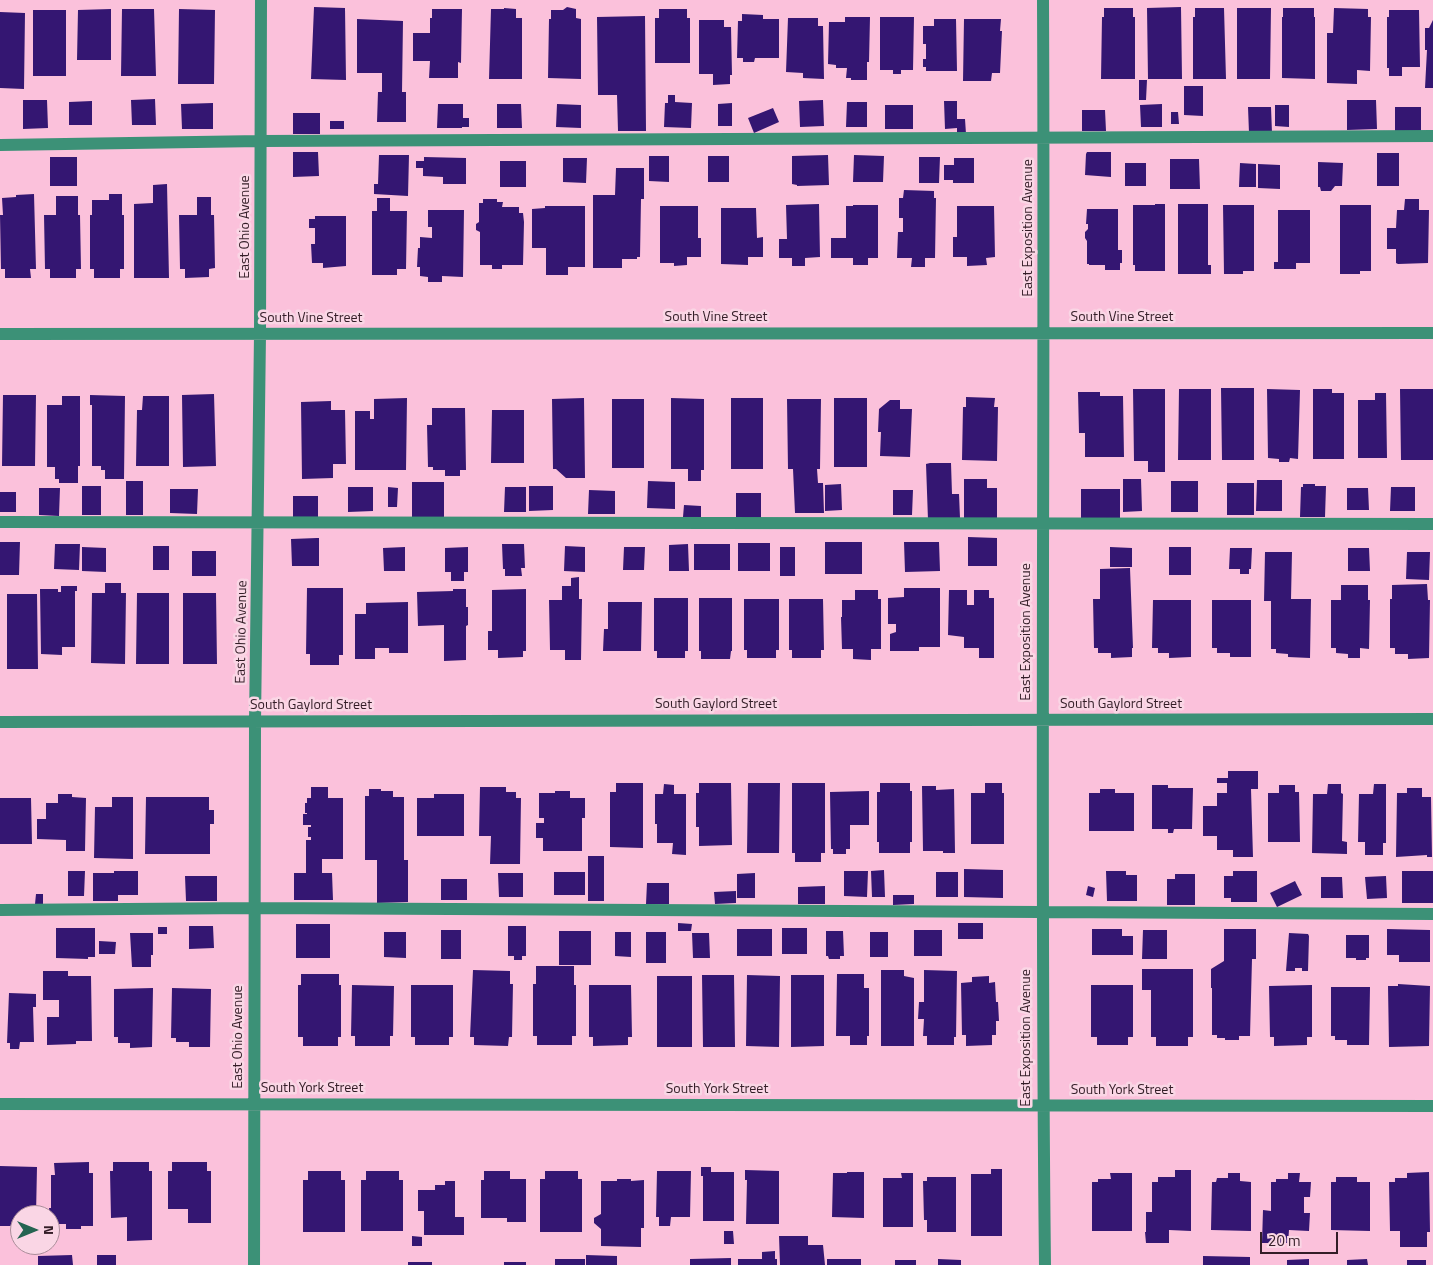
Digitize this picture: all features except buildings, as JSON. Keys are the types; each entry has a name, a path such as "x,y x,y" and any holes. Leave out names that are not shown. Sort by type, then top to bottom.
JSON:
{"street":[{"name":"East Ohio Avenue","path":"254,1265 255,722 260,334 261,0"},
{"name":"East Exposition Avenue","path":"1043,0 1042,912 1045,1265"},
{"path":"0,145 261,141 1433,136"},
{"name":"South Vine Street","path":"0,334 1433,333"},
{"path":"0,522 1433,524"},
{"name":"South Gaylord Street","path":"0,722 1433,720"},
{"path":"0,910 254,908 1433,914"},
{"name":"South York Street","path":"0,1104 1433,1106"}]}
